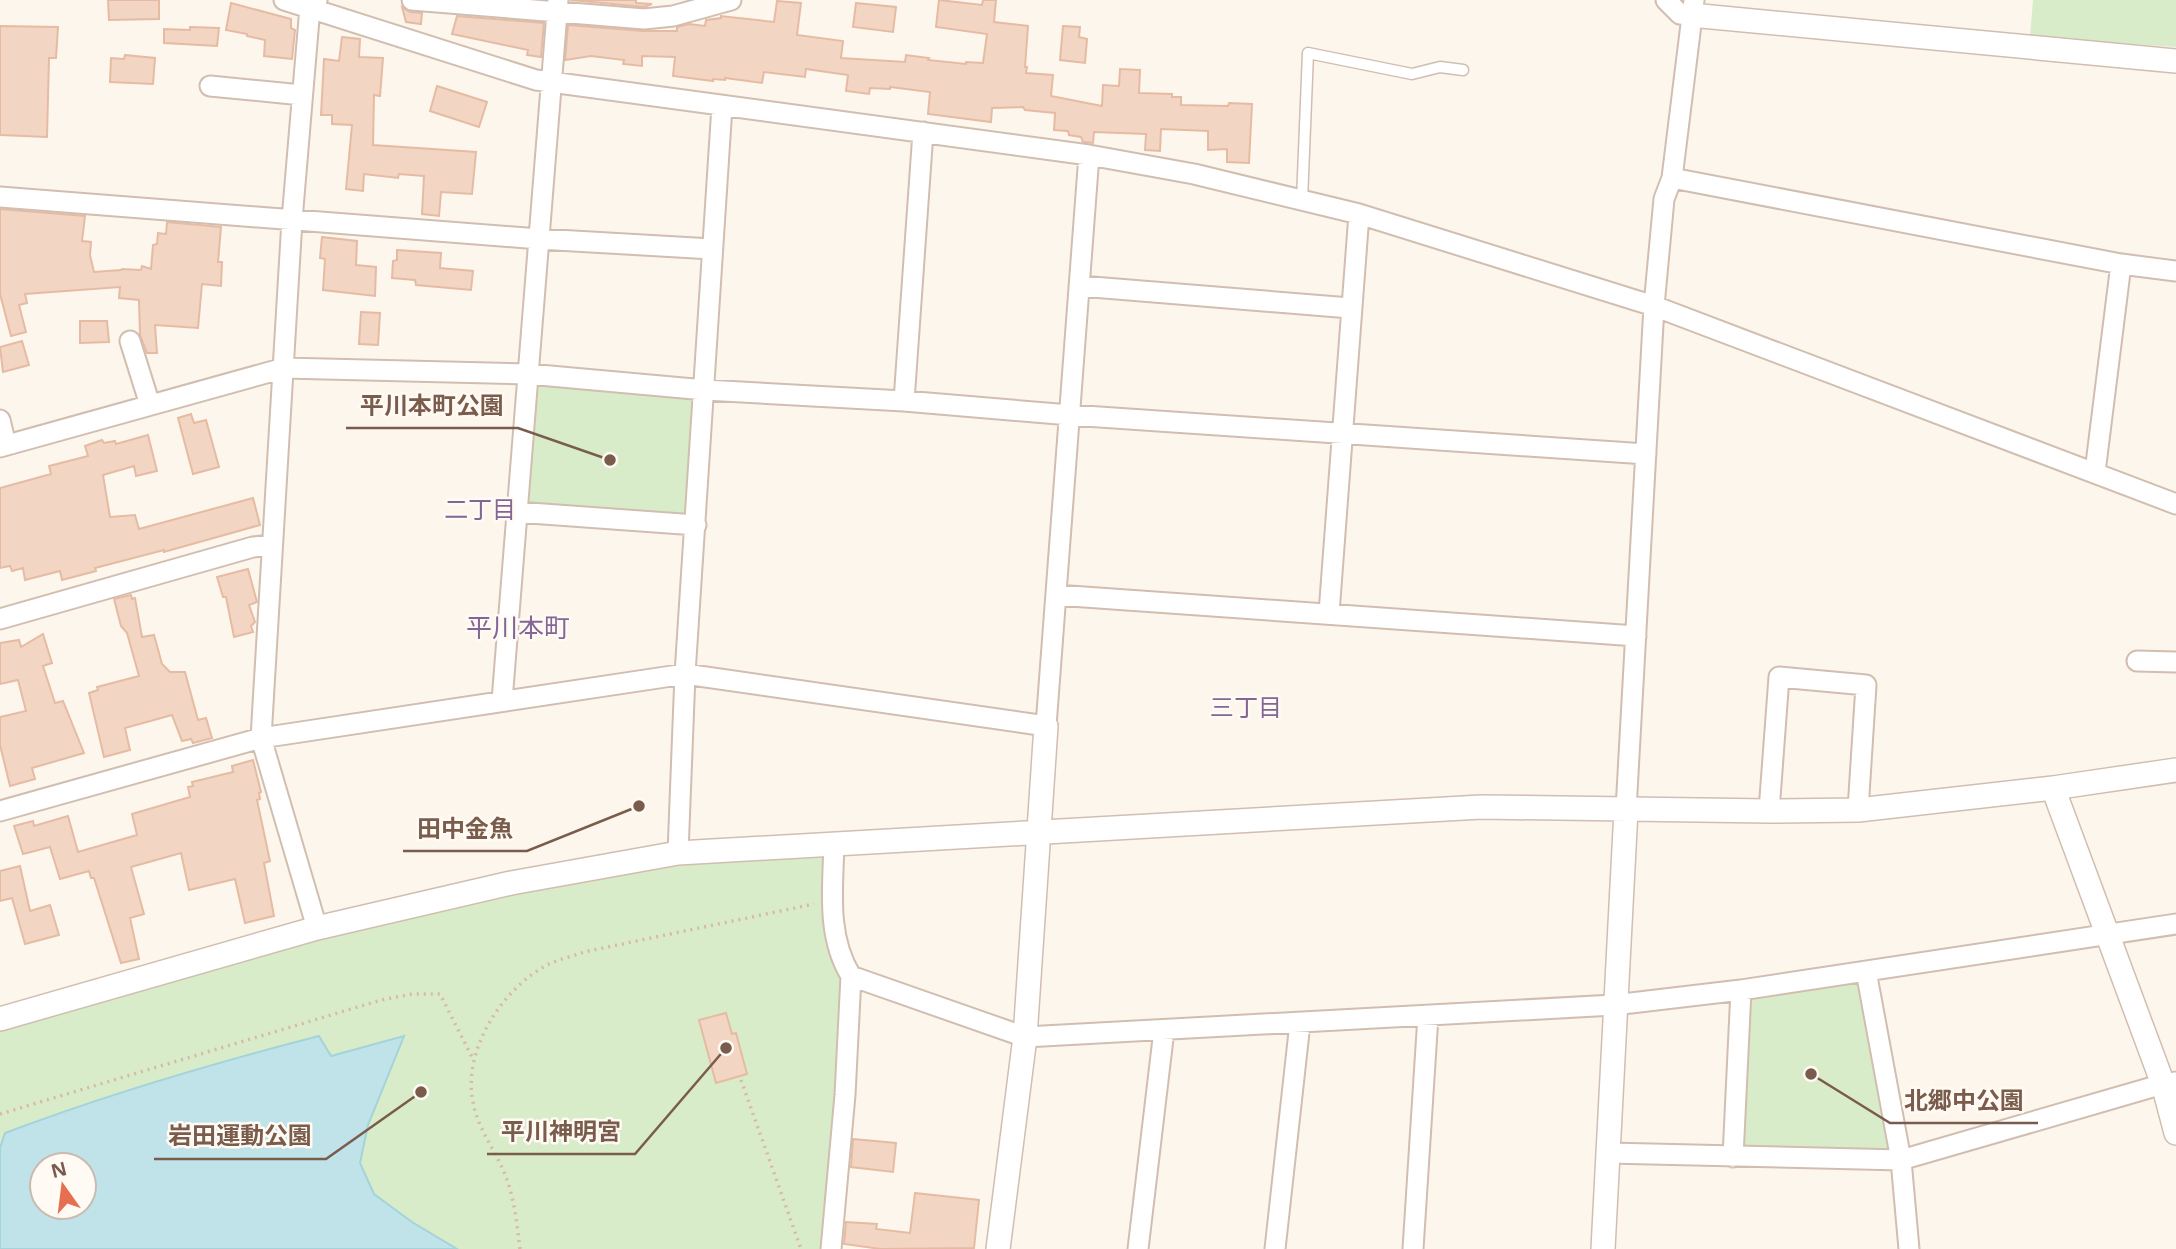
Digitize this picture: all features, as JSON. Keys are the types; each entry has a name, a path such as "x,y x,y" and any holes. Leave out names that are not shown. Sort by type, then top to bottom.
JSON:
{"street":[{"path":"284,0 314,4 551,83 1089,155 1194,173 1359,214 1654,306 2176,504"},
{"path":"412,0 557,6 644,19 673,16 731,0"},
{"path":"673,16 690,0"},
{"path":"1666,0 1680,15 1693,7 2176,61"},
{"path":"314,4 302,95 292,220 261,738 317,928"},
{"path":"502,701 557,6"},
{"path":"1603,1249 1614,1005 1654,306 1664,199 1672,178 1693,7"},
{"path":"210,86 302,95"},
{"path":"678,853 685,674 722,106"},
{"path":"904,401 923,132"},
{"path":"998,1249 1025,1037 1089,155"},
{"path":"1672,178 2121,264 2176,271"},
{"path":"0,197 538,239 712,249"},
{"path":"1329,613 1359,214"},
{"path":"2095,472 2121,264"},
{"path":"1080,286 1350,308"},
{"path":"130,341 150,405"},
{"path":"0,420 3,446 284,368 528,374 705,390 904,401 1070,415 1646,454"},
{"path":"516,512 696,525"},
{"path":"0,619 253,547 272,545"},
{"path":"1056,595 1636,636"},
{"path":"2137,661 2176,662"},
{"path":"0,811 261,738 685,674 1046,726"},
{"path":"1769,811 1779,677 1866,685 1857,810"},
{"path":"0,1019 317,928 511,883 678,853 1482,807 1857,810 2053,788 2176,770"},
{"path":"2053,788 2106,934 2169,1083 2176,1133"},
{"path":"831,1249 845,1095 851,976 843,963 832,918 834,843"},
{"path":"851,976 1025,1037 1614,1005 1741,990 2176,924"},
{"path":"1866,971 1901,1160 1909,1249"},
{"path":"1733,1157 1741,990"},
{"path":"1413,1249 1428,1016"},
{"path":"1275,1249 1300,1023"},
{"path":"1138,1249 1164,1030"},
{"path":"1608,1153 1901,1160 2169,1083"}],"lane":[{"path":"1303,200 1308,53 1412,74 1440,67 1463,70"}],"path":[{"path":"520,1249 507,1179 480,1126 472,1101 471,1070 478,1043 500,1006 523,982 548,965 584,952 833,900"},
{"path":"0,1114 381,1000 411,994 440,994 474,1059"},
{"path":"741,1080 801,1249"}],"green space":[{"path":"2033,0 2176,0 2176,47 2030,37"},
{"path":"541,377 689,389 701,407 696,525 516,512 527,387"},
{"path":"834,843 843,963 831,1249 0,1249 0,1019 511,883"},
{"path":"1861,980 1888,1154 1742,1150 1750,997"}],"water":[{"path":"319,1036 331,1056 404,1036 368,1125 360,1163 374,1194 412,1222 457,1249 0,1249 0,1148 5,1133 201,1068"}],"building":[{"path":"108,0 159,0 159,19 109,20"},
{"path":"570,0 636,0 636,3 652,4 644,7"},
{"path":"939,0 982,5 983,0 996,0 994,22 1028,26 1026,73 1053,75 1051,96 1102,106 1103,85 1119,86 1120,69 1140,70 1139,93 1172,94 1172,97 1181,97 1181,105 1252,104 1249,163 1227,162 1227,149 1208,150 1208,131 1161,129 1160,151 1145,150 1146,134 1094,132 1093,143 1083,142 1081,137 1069,135 1068,131 1054,130 1055,113 1025,110 1023,107 992,108 991,122 928,114 930,92 890,87 870,88 869,94 846,91 848,75 806,69 805,77 764,72 762,83 725,78 713,81 673,76 675,57 642,56 642,66 623,64 624,60 591,56 565,60 568,25 677,31 677,27 689,24 705,26 706,20 721,16 774,22 777,1 801,3 797,35 843,41 841,58 905,62 906,55 966,64 983,63 987,34 936,27"},
{"path":"231,3 291,19 291,28 295,30 292,59 264,56 265,40 226,30"},
{"path":"856,3 896,7 893,32 853,27"},
{"path":"402,7 410,12 422,13 421,24 406,22"},
{"path":"457,16 544,23 541,57 527,55 528,50 452,34"},
{"path":"0,26 58,27 56,58 49,58 47,137 0,135"},
{"path":"1063,26 1080,27 1079,37 1087,39 1085,63 1060,60"},
{"path":"190,27 219,28 217,46 164,43 164,29 190,30"},
{"path":"342,37 360,39 359,57 383,58 380,96 374,95 373,145 476,152 472,194 441,192 439,216 422,214 424,176 399,174 398,178 364,174 363,191 346,189 352,125 332,124 332,115 321,115 324,59 339,61"},
{"path":"125,55 155,58 153,84 110,82 111,58 124,59"},
{"path":"437,86 487,102 479,127 430,111"},
{"path":"0,209 85,216 82,241 91,242 90,255 94,272 141,270 142,266 151,269 153,245 157,244 158,233 166,234 167,222 221,227 218,262 222,262 221,286 202,284 198,328 155,325 157,353 147,353 140,335 139,300 119,298 120,287 25,294 27,303 19,305 26,332 11,336 0,294"},
{"path":"322,237 357,241 356,265 376,267 375,296 323,290 325,259 320,258"},
{"path":"397,250 441,253 440,268 473,271 471,290 416,285 415,280 392,278"},
{"path":"361,312 380,313 378,345 359,344"},
{"path":"80,321 107,321 109,342 80,343"},
{"path":"22,341 29,365 3,372 0,347"},
{"path":"191,414 194,423 206,420 219,467 193,474 178,418"},
{"path":"148,435 157,471 136,476 134,466 103,475 110,517 135,515 139,529 253,498 260,525 95,568 96,571 62,580 60,571 25,580 23,568 12,571 10,566 0,568 0,488 51,474 49,466 88,456 85,446 102,440 104,443 115,441 116,444"},
{"path":"248,569 257,602 249,605 255,622 251,626 253,632 234,637 226,597 223,597 217,577"},
{"path":"131,595 132,599 135,598 142,637 154,635 162,664 170,672 185,672 198,720 206,718 212,738 193,743 191,739 182,741 172,715 125,728 130,750 104,757 89,693 98,690 97,687 139,676 114,599"},
{"path":"43,634 52,663 43,666 55,703 63,701 84,753 32,768 35,779 10,786 0,745 0,717 26,711 18,680 0,684 0,643 19,640 21,647"},
{"path":"253,760 261,792 260,799 257,800 270,861 264,863 274,916 245,923 235,879 189,890 181,853 131,867 144,914 130,918 139,959 121,963 94,878 91,878 89,871 60,879 50,847 23,854 14,826 33,821 34,826 68,816 78,852 137,835 132,814 190,797 188,787 193,786 192,782 233,772 232,766"},
{"path":"20,866 30,911 50,905 59,935 25,944 12,898 0,901 0,871"},
{"path":"726,1013 732,1034 736,1033 747,1074 716,1083 699,1020"},
{"path":"853,1139 896,1143 893,1172 851,1167"},
{"path":"915,1193 979,1200 974,1248 881,1249 844,1244 846,1222 877,1224 876,1229 910,1233"}],"place":[{"name":"平川本町公園","path":"610,460"},
{"name":"田中金魚","path":"639,806"},
{"name":"平川神明宮","path":"726,1048"},
{"name":"北郷中公園","path":"1811,1074"},
{"name":"岩田運動公園","path":"421,1092"}],"district":[{"name":"二丁目","path":"480,510"},
{"name":"平川本町","path":"518,628"},
{"name":"三丁目","path":"1246,708"}]}
